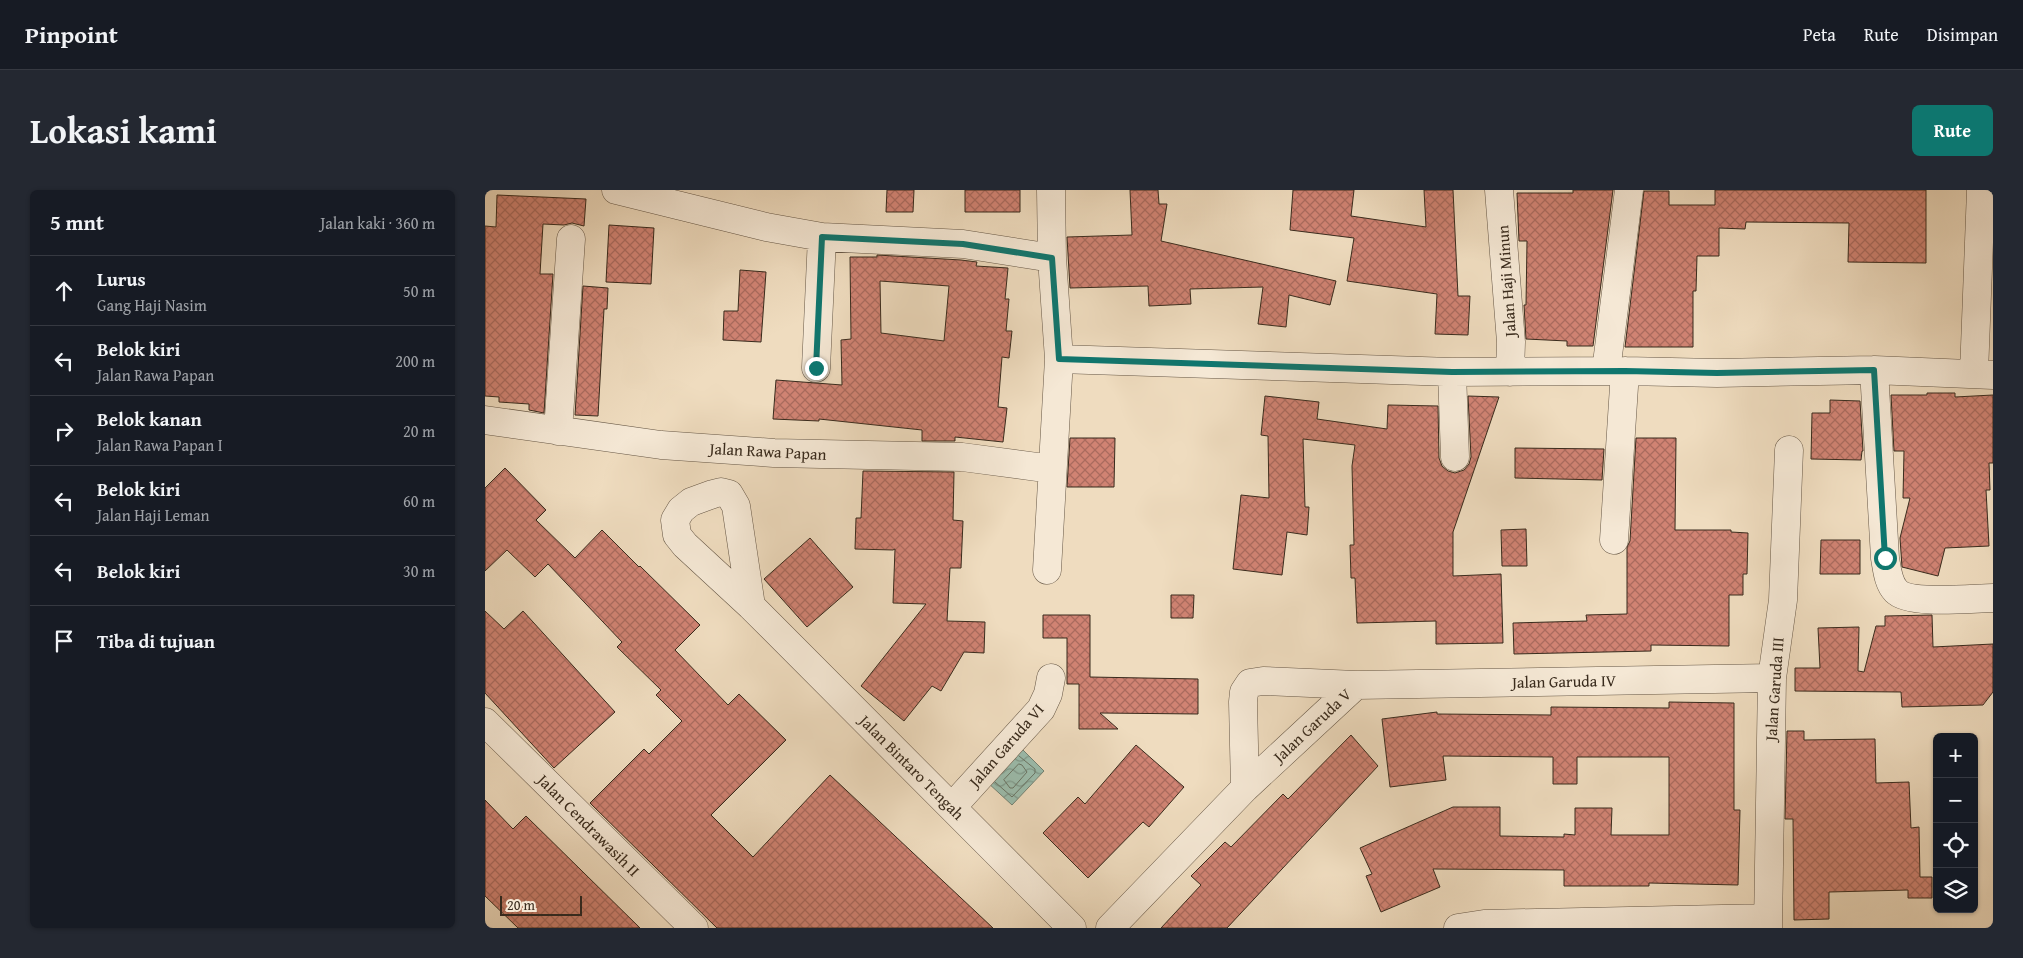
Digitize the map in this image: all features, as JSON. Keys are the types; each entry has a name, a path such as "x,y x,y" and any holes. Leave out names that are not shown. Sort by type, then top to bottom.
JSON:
{"street":[{"path":"616,190 767,227 822,237 963,244 1052,258"},
{"path":"1047,570 1059,359 1052,258 1051,190"},
{"name":"Jalan Haji Minun","path":"1499,190 1511,342 1510,372"},
{"path":"1614,540 1615,371 1629,190"},
{"path":"1059,359 1452,372 1615,371 1717,373 1874,370 1983,374 1976,326 1981,190"},
{"path":"816,368 822,237"},
{"path":"558,431 571,240"},
{"path":"1874,370 1884,539 1889,578 1896,591 1907,598 1993,598"},
{"path":"1452,372 1455,457"},
{"name":"Jalan Rawa Papan","path":"485,420 661,445 774,453 962,457 1052,469"},
{"name":"Jalan Garuda III","path":"1768,923 1772,678 1783,600 1789,450"},
{"name":"Jalan Bintaro Tengah","path":"751,606 1072,928"},
{"name":"Jalan Garuda VI","path":"952,807 1041,709 1048,694 1051,678"},
{"name":"Jalan Garuda IV","path":"1356,685 1772,678"},
{"name":"Jalan Garuda V","path":"1245,788 1243,702 1244,692 1250,683 1356,685"},
{"name":"Jalan Garuda V","path":"1111,928 1245,788 1356,685"},
{"name":"Jalan Cendrawasih II","path":"485,722 694,928"},
{"path":"1459,928 1484,924 1768,923"}],"water":[{"path":"1020,747 1044,771 1012,805 987,782"}],"building":[{"path":"887,190 914,190 913,212 886,212"},
{"path":"965,190 1020,190 1020,212 965,212"},
{"path":"1130,190 1158,190 1159,204 1167,204 1161,241 1336,281 1330,305 1289,295 1286,327 1258,324 1263,287 1190,289 1191,304 1149,306 1148,286 1070,288 1067,237 1132,235"},
{"path":"1293,190 1354,190 1351,216 1426,227 1424,190 1453,190 1458,296 1470,296 1468,335 1435,334 1437,294 1347,281 1354,238 1290,230"},
{"path":"1573,190 1613,190 1593,346 1567,346 1567,341 1526,339 1524,305 1526,305 1527,241 1519,241 1517,193 1573,193"},
{"path":"1715,190 1926,190 1926,263 1848,262 1849,223 1746,222 1745,229 1719,228 1719,256 1697,256 1696,291 1693,291 1693,347 1625,347 1644,191 1669,191 1669,205 1715,205"},
{"path":"497,195 586,199 584,226 572,223 564,225 543,224 540,274 553,274 544,413 529,410 529,404 499,402 499,397 485,396 485,226 496,227"},
{"path":"609,225 654,228 651,284 606,282"},
{"path":"877,255 961,260 977,262 976,266 1008,268 1005,299 1009,299 1006,331 1012,331 1009,358 1002,357 998,407 1007,408 1003,442 955,437 955,441 922,441 922,430 819,419 819,421 773,419 776,380 842,385 841,340 851,339 850,257 877,257","holes":["880,281 949,286 944,341 881,333"]},
{"path":"740,270 766,272 761,342 723,340 724,311 738,311"},
{"path":"583,286 608,288 607,309 604,309 598,416 575,415"},
{"path":"1927,393 1955,393 1955,397 1993,395 1993,463 1989,463 1990,490 1986,490 1989,546 1945,548 1938,576 1902,567 1900,538 1910,498 1903,498 1904,451 1894,451 1891,395 1927,395"},
{"path":"1265,396 1319,402 1317,419 1387,429 1388,405 1438,406 1439,458 1442,466 1448,471 1455,473 1464,470 1469,464 1471,457 1468,396 1499,397 1453,532 1453,576 1501,574 1503,643 1436,644 1436,621 1357,623 1355,578 1351,578 1350,545 1354,545 1352,466 1355,445 1303,439 1305,507 1309,507 1307,535 1287,532 1282,575 1233,569 1241,495 1269,498 1268,436 1261,435"},
{"path":"1830,400 1860,401 1863,451 1861,460 1811,459 1812,413 1830,413"},
{"path":"1070,438 1115,438 1114,487 1067,487"},
{"path":"1636,438 1676,438 1675,530 1731,530 1731,532 1748,533 1747,574 1743,574 1743,595 1729,595 1729,646 1651,645 1651,651 1514,654 1513,623 1587,621 1586,615 1627,614 1627,547 1630,541"},
{"path":"1515,448 1604,449 1602,480 1515,478"},
{"path":"505,468 546,510 536,520 575,558 602,530 640,566 700,625 675,650 728,705 739,694 786,740 711,815 753,857 830,775 993,928 717,928 590,803 644,749 649,754 682,721 656,695 661,690 617,647 622,642 548,564 535,577 507,550 485,571 485,488"},
{"path":"863,471 954,472 953,520 963,521 961,568 950,568 947,621 985,622 984,653 964,652 941,691 932,686 904,721 861,686 926,604 893,603 895,549 855,549 856,518 861,518"},
{"path":"1526,529 1527,566 1502,566 1501,530"},
{"path":"810,538 853,587 807,627 764,579"},
{"path":"1821,540 1860,540 1860,574 1820,574"},
{"path":"1171,595 1194,595 1193,618 1171,618"},
{"path":"485,611 504,629 523,611 615,712 554,768 485,693"},
{"path":"1043,615 1090,615 1090,677 1198,679 1198,714 1100,713 1118,729 1079,729 1079,684 1067,684 1067,638 1043,638"},
{"path":"1932,615 1933,647 1993,644 1993,692 1983,705 1902,707 1901,692 1795,691 1795,668 1820,668 1818,628 1859,627 1858,671 1864,672 1876,626 1885,626 1885,616"},
{"path":"1669,702 1734,703 1734,810 1740,810 1738,885 1649,883 1649,886 1564,886 1564,870 1433,869 1440,887 1381,912 1366,876 1372,874 1360,848 1453,807 1500,807 1500,836 1564,837 1564,834 1575,835 1575,808 1612,808 1611,835 1669,835 1669,757 1577,757 1577,784 1553,784 1553,757 1443,756 1446,780 1390,787 1382,719 1437,712 1437,714 1551,715 1551,707 1669,708"},
{"path":"1787,731 1804,731 1804,740 1875,739 1876,783 1909,782 1911,828 1919,827 1920,877 1932,877 1932,898 1908,898 1908,890 1829,892 1829,919 1794,920 1793,819 1785,819"},
{"path":"1351,735 1378,766 1227,928 1161,928 1201,885 1191,876 1225,842 1231,847 1283,794 1288,799"},
{"path":"1136,745 1184,787 1149,827 1143,822 1088,878 1043,833 1078,797 1085,804"},
{"path":"485,800 513,829 526,816 640,928 518,928 485,896"}],"route":[{"path":"816,368 822,237 963,244 1052,258 1059,359 1452,372 1625,371 1717,373 1874,370 1885,558"}]}
